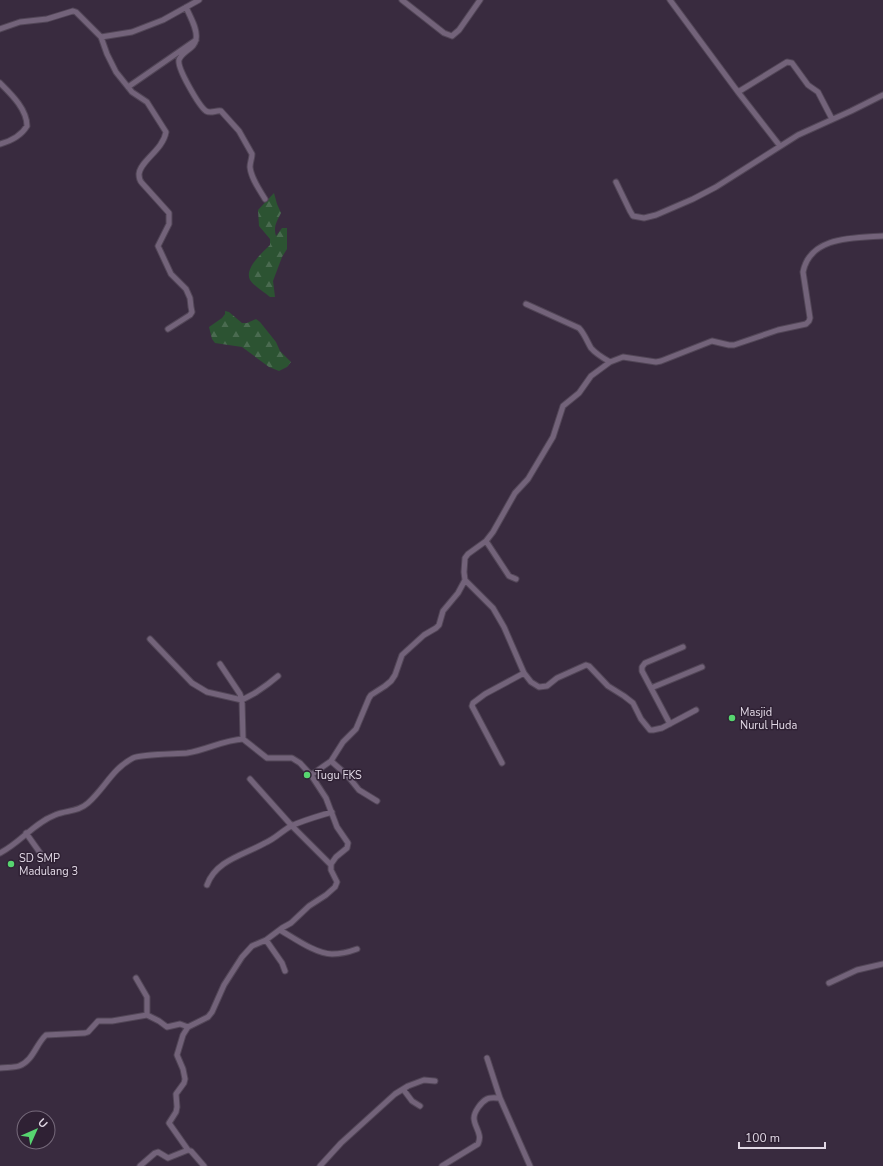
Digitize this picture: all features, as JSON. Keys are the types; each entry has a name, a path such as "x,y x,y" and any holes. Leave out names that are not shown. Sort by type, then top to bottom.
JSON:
{"street":[{"path":"101,37 132,32 163,20 199,0"},
{"path":"402,0 444,33 452,36 459,30 480,0"},
{"path":"670,0 780,146"},
{"path":"186,7 195,30 196,40 194,45 180,58 178,62 181,71 203,108 209,112 221,111 239,132 252,154 250,164 251,172 265,199"},
{"path":"0,29 20,22 47,19 76,12 101,37 116,72 132,92 147,102 166,132 163,143 146,162 139,174 139,179 169,213 169,224 158,246 171,274 186,289 190,298 192,312 190,315 168,329"},
{"path":"128,87 196,40"},
{"path":"738,92 787,62 790,62 808,85 818,92 832,119"},
{"path":"0,82 17,102 24,114 27,126 19,136 0,144"},
{"path":"616,182 630,211 634,216 644,218 676,207 716,187 798,135 883,94"},
{"path":"311,775 331,761 344,742 358,726 371,695 391,681 395,675 402,655 424,635 439,625 443,611 458,593 465,580 465,558 468,554 486,541 493,532 516,493 528,479 553,437 563,406 578,393 591,376 610,362 623,357 656,362 712,341 734,345 778,330 806,324 810,318 803,272 804,265 808,258 815,251 830,242 842,239 883,236"},
{"path":"526,304 579,328 592,348 600,356 610,362"},
{"path":"486,541 509,576 516,579"},
{"path":"465,580 487,601 498,616 524,673 535,685 543,687 569,672 586,665 591,668 608,686 633,703 648,728 653,730 662,728 696,710"},
{"path":"150,639 192,683 207,692 242,700 255,693 278,676"},
{"path":"670,724 642,671 642,667 645,663 683,648"},
{"path":"220,664 240,694 242,700 243,739"},
{"path":"651,688 702,667"},
{"path":"502,763 472,706 473,703 485,694 524,673"},
{"path":"0,853 9,848 26,833 54,815 80,809 89,802 121,766 136,756 188,752 205,749 225,742 243,739 267,758 292,758 311,775 326,798 337,827 349,846 336,857 331,866"},
{"path":"331,761 347,775 359,790 377,801"},
{"path":"204,1166 191,1151 188,1150 169,1123 177,1109 176,1094 184,1083 185,1074 177,1055 183,1035 188,1027 210,1015 224,985 242,957 252,946 266,940 292,923 309,906 335,887 337,882 331,870 331,866 292,826 250,779"},
{"path":"207,884 210,875 232,858 266,843 292,826 332,812"},
{"path":"26,833 43,856"},
{"path":"280,930 319,951 330,954 341,954 357,949"},
{"path":"266,940 282,963 285,971"},
{"path":"829,983 857,970 883,964"},
{"path":"136,978 147,997 147,1015"},
{"path":"0,1068 20,1066 27,1062 46,1035 86,1033 98,1021 112,1021 147,1015 167,1027 180,1024 188,1027"},
{"path":"487,1058 500,1098 530,1166"},
{"path":"320,1166 341,1143 395,1094 424,1080 435,1081"},
{"path":"403,1089 412,1101 420,1106"},
{"path":"442,1166 478,1144 480,1140 474,1119 476,1112 481,1104 487,1099 500,1098"},
{"path":"140,1166 158,1152 168,1158 188,1150"}],"green space":[{"path":"274,193 281,213 276,224 275,233 276,236 282,228 287,228 287,249 282,257 273,281 275,297 270,297 250,280 249,275 252,265 270,245 270,239 259,226 258,210"},
{"path":"225,311 229,312 242,323 247,323 256,319 260,322 276,342 280,351 291,362 287,367 279,371 269,367 242,347 215,343 212,339 209,327 222,318"}],"place":[{"name":"Masjid Nurul Huda","path":"732,718"},
{"name":"Tugu FKS","path":"307,775"},
{"name":"SD SMP Madulang 3","path":"11,864"}]}
